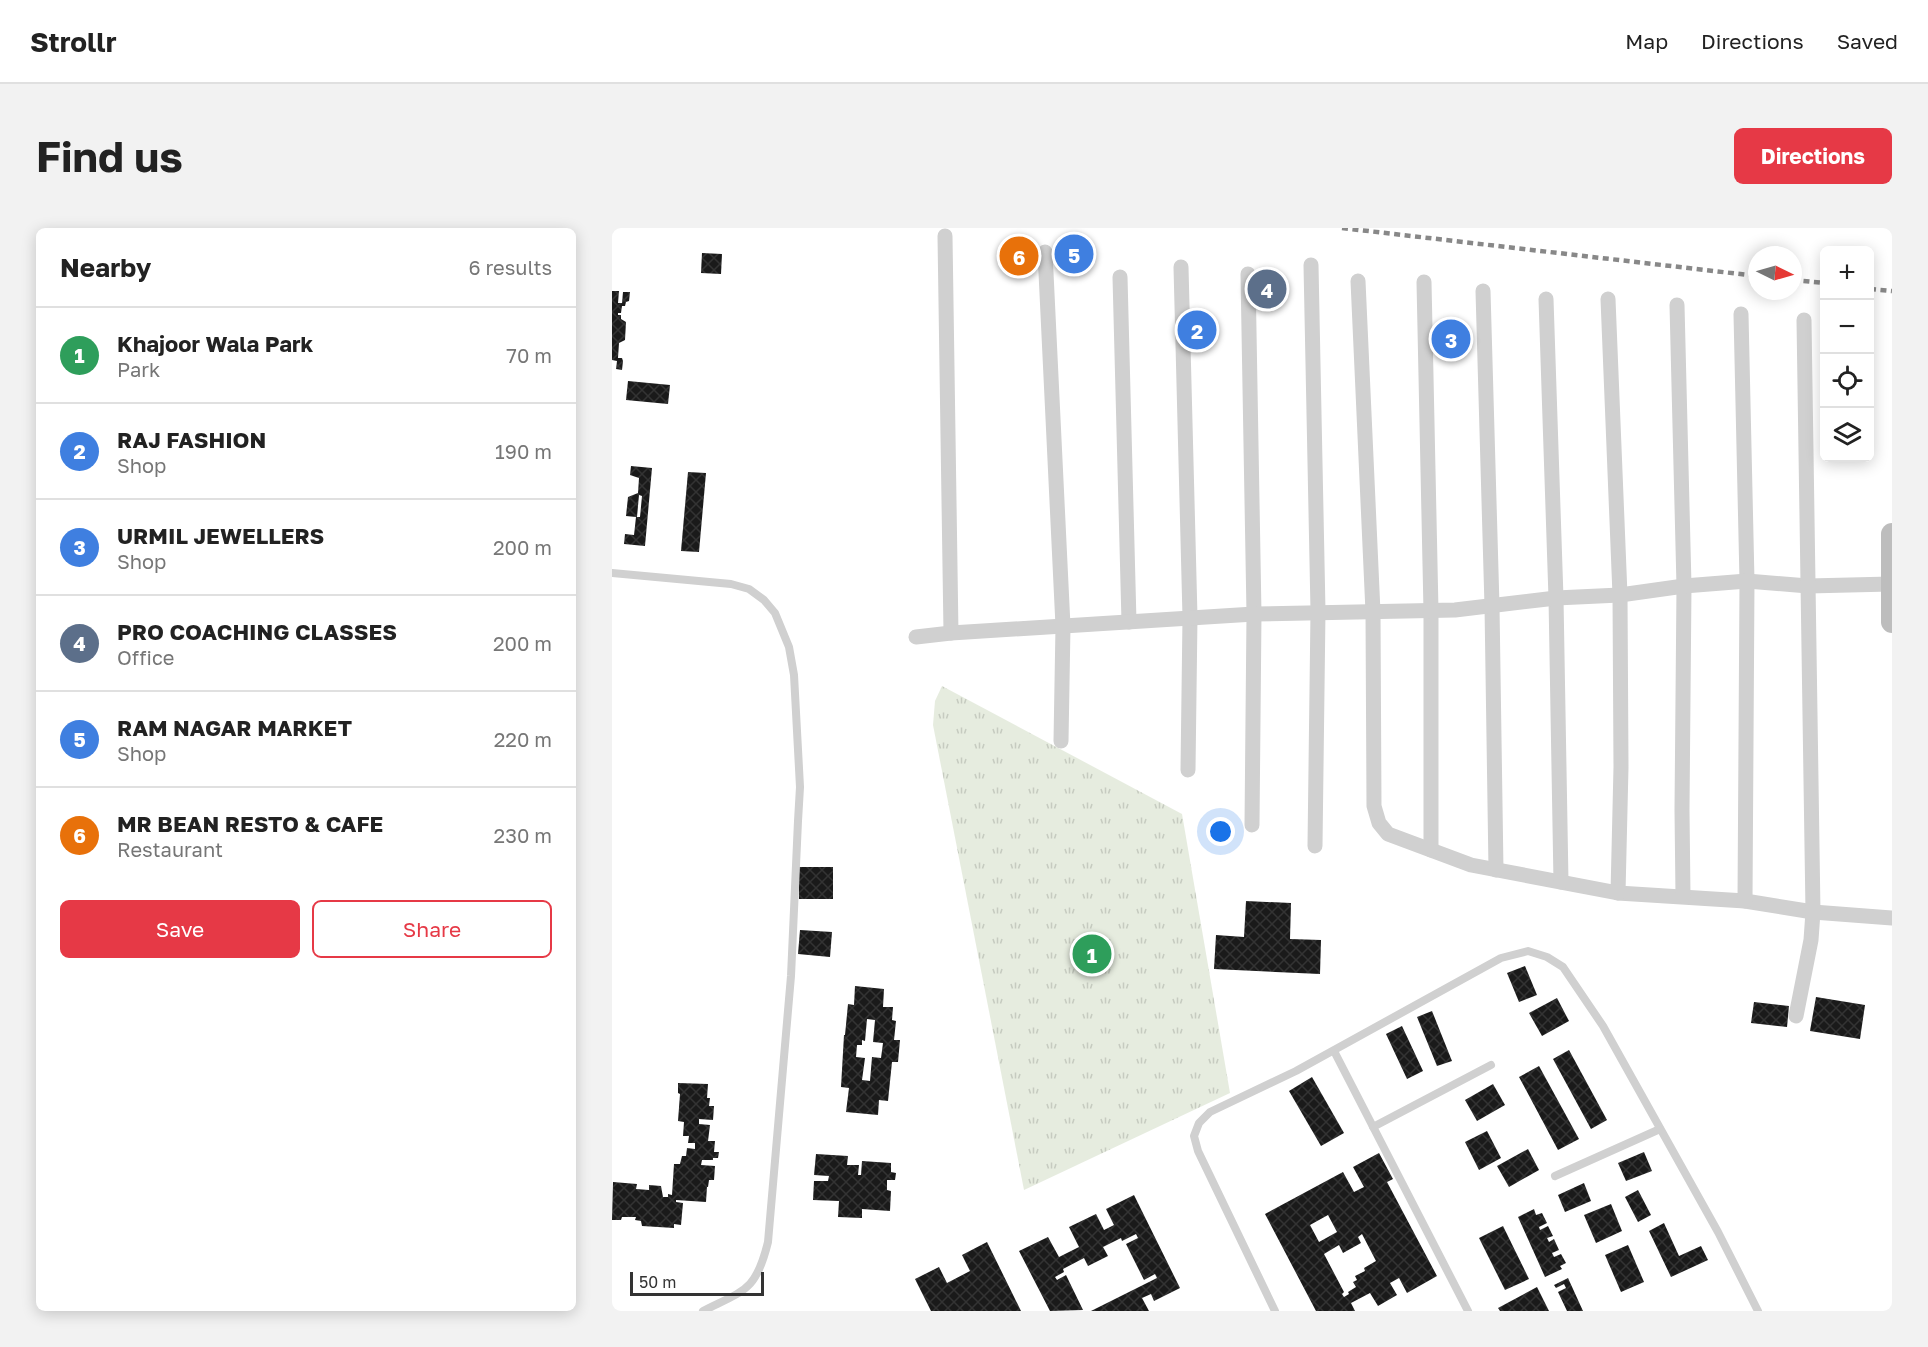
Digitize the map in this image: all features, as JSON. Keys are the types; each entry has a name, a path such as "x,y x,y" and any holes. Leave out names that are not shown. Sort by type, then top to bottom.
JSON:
{"street":[{"path":"945,236 951,633"},
{"path":"1045,252 1063,626 1061,741"},
{"path":"1311,265 1318,612 1315,846"},
{"path":"1181,267 1190,617 1188,770"},
{"path":"1248,274 1254,614 1252,825"},
{"path":"1120,277 1129,622"},
{"path":"1358,281 1373,612 1374,806 1379,823 1388,834 1471,865 1618,893 1745,901 1813,912 1892,918"},
{"path":"1424,282 1431,611 1431,850"},
{"path":"1483,291 1492,606 1496,870"},
{"path":"1608,298 1620,595 1622,767 1618,893"},
{"path":"1546,299 1556,598 1561,882"},
{"path":"1677,305 1684,586 1683,896"},
{"path":"1741,314 1747,581 1745,901"},
{"path":"1796,1016 1811,940 1813,912 1804,320"},
{"path":"1892,534 1892,622"},
{"path":"916,637 1190,617 1318,612 1431,611 1556,598 1620,595 1684,586 1747,581 1808,586 1891,584"}],"lane":[{"path":"612,573 731,584 749,589 765,600 776,613 789,647 794,675 800,787 798,833 791,976 768,1242 762,1267 754,1281 743,1292 703,1311"},
{"path":"1275,1311 1198,1151 1194,1136 1198,1124 1210,1112 1334,1051 1502,958 1528,951 1546,957 1563,967 1603,1026 1718,1232 1758,1311"},
{"path":"1334,1051 1468,1311"},
{"path":"1373,1127 1491,1065"},
{"path":"1555,1176 1660,1129"}],"green space":[{"path":"942,686 1182,814 1230,1093 1024,1190 933,725 935,701"}],"building":[{"path":"702,253 722,254 721,274 701,273"},
{"path":"612,291 619,291 618,303 622,303 623,292 630,292 629,301 622,306 621,313 618,313 626,322 625,340 619,343 618,358 622,358 623,361 622,370 616,369 617,361 612,360"},
{"path":"628,381 670,385 668,404 626,400"},
{"path":"631,466 652,468 645,546 624,544 625,534 634,535 636,517 626,516 628,497 638,493 639,478 630,475","holes":["639,495 642,496 640,517 637,517"]},
{"path":"688,472 706,473 699,552 681,551"},
{"path":"799,867 833,867 833,899 799,899"},
{"path":"1246,901 1291,903 1290,939 1321,940 1320,974 1214,969 1216,935 1244,937"},
{"path":"800,930 832,932 830,957 798,954"},
{"path":"1525,966 1537,995 1519,1002 1507,973"},
{"path":"855,986 884,989 883,1007 893,1007 892,1020 896,1021 894,1040 900,1040 898,1062 892,1062 888,1101 879,1100 878,1115 846,1112 849,1088 841,1087 844,1035 848,1004 854,1005","holes":["867,1019 875,1020 873,1042 883,1043 881,1058 872,1057 870,1081 862,1080 865,1058 856,1057 857,1045 862,1045 862,1040 865,1041"]},
{"path":"1816,997 1865,1005 1860,1039 1810,1031"},
{"path":"1557,998 1569,1021 1542,1036 1529,1013"},
{"path":"1754,1002 1789,1006 1787,1027 1751,1023"},
{"path":"1432,1011 1452,1061 1437,1066 1417,1017"},
{"path":"1402,1026 1423,1071 1407,1079 1386,1034"},
{"path":"1569,1050 1607,1120 1591,1129 1553,1059"},
{"path":"1539,1066 1579,1139 1558,1150 1519,1077"},
{"path":"1312,1077 1344,1133 1321,1146 1289,1091"},
{"path":"678,1083 708,1084 709,1106 714,1106 713,1120 699,1119 699,1124 710,1125 708,1141 715,1141 714,1152 719,1152 718,1158 702,1160 701,1165 715,1166 714,1180 709,1180 707,1187 706,1202 676,1200 676,1202 683,1203 681,1225 674,1224 674,1228 642,1226 641,1221 635,1220 636,1217 612,1220 613,1182 637,1184 636,1189 649,1190 649,1185 661,1186 663,1197 668,1197 668,1194 672,1195 674,1164 680,1164 682,1156 686,1156 687,1148 695,1149 695,1143 688,1143 689,1136 683,1136 684,1122 678,1121 680,1094"},
{"path":"1493,1084 1505,1105 1477,1121 1465,1100"},
{"path":"1487,1131 1501,1158 1479,1170 1465,1142"},
{"path":"1528,1149 1539,1170 1509,1187 1497,1166"},
{"path":"1644,1152 1652,1171 1626,1181 1618,1163"},
{"path":"1379,1153 1393,1179 1387,1182 1437,1276 1407,1293 1399,1278 1390,1283 1397,1295 1378,1306 1370,1293 1351,1303 1355,1311 1316,1311 1265,1214 1343,1172 1354,1192 1364,1187 1353,1167","holes":["1328,1215 1337,1232 1319,1242 1310,1225","1362,1234 1376,1261 1355,1276 1357,1280 1353,1282 1356,1287 1344,1297 1342,1294 1344,1292 1324,1254 1339,1245 1343,1253 1361,1243 1358,1237"]},
{"path":"816,1154 848,1156 847,1165 859,1165 858,1175 861,1175 862,1161 891,1163 891,1172 896,1173 895,1180 887,1180 887,1190 891,1191 890,1211 862,1209 862,1218 838,1217 839,1201 813,1200 814,1181 828,1181 829,1176 814,1175"},
{"path":"1584,1183 1591,1201 1565,1212 1558,1195"},
{"path":"1638,1190 1651,1215 1638,1222 1625,1197"},
{"path":"1134,1195 1180,1288 1154,1301 1151,1294 1142,1298 1149,1311 1091,1311 1157,1278 1155,1274 1144,1280 1126,1244 1138,1238 1136,1234 1103,1247 1108,1256 1088,1266 1084,1258 1063,1269 1064,1272 1055,1277 1057,1280 1066,1275 1083,1310 1050,1311 1019,1251 1048,1237 1059,1257 1079,1247 1069,1227 1096,1214 1104,1230 1114,1225 1106,1209"},
{"path":"1611,1204 1622,1231 1596,1243 1584,1215"},
{"path":"1534,1209 1536,1215 1542,1213 1547,1223 1539,1227 1540,1230 1548,1226 1553,1236 1547,1238 1549,1242 1554,1239 1559,1250 1552,1253 1554,1257 1561,1254 1566,1263 1560,1266 1562,1269 1545,1277 1518,1217"},
{"path":"1664,1223 1679,1256 1701,1246 1708,1260 1671,1277 1649,1231"},
{"path":"1503,1226 1529,1279 1505,1290 1479,1238"},
{"path":"987,1242 1021,1311 931,1311 915,1279 939,1267 947,1283 970,1271 962,1255"},
{"path":"1628,1245 1644,1282 1621,1292 1605,1255"},
{"path":"1568,1278 1583,1311 1567,1311 1558,1292 1566,1288 1564,1284 1556,1288 1554,1285"},
{"path":"1537,1287 1549,1311 1500,1311 1498,1308"}],"railway":[{"path":"1342,228 1748,275"},
{"path":"1802,281 1820,283"},
{"path":"1874,289 1892,291"}],"place":[{"name":"RAM NAGAR MARKET","path":"1074,254"},
{"name":"MR BEAN RESTO & CAFE","path":"1019,256"},
{"name":"PRO COACHING CLASSES","path":"1267,289"},
{"name":"RAJ FASHION","path":"1197,330"},
{"name":"URMIL JEWELLERS","path":"1451,339"},
{"name":"Khajoor Wala Park","path":"1092,954"}]}
